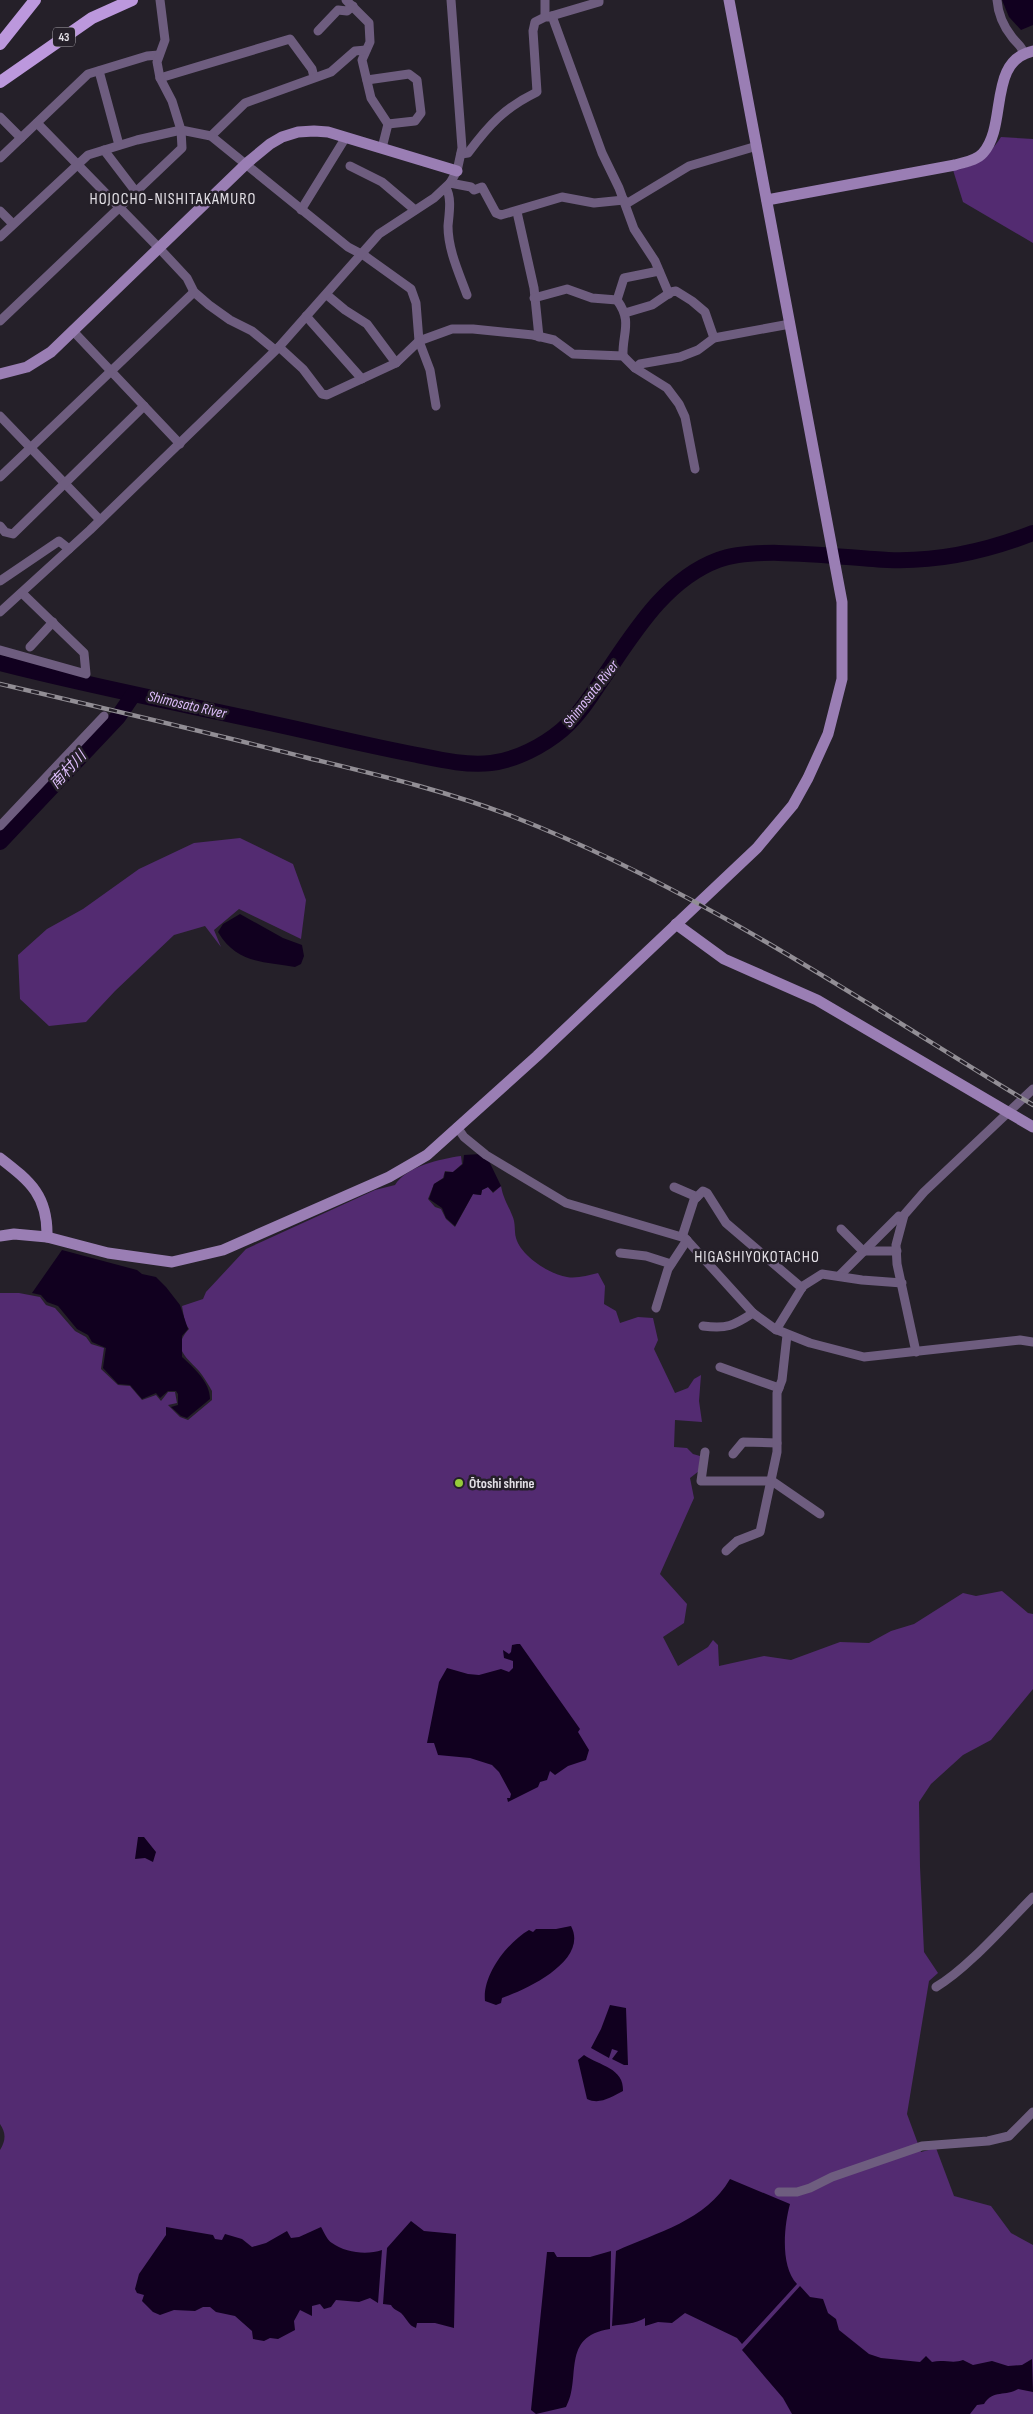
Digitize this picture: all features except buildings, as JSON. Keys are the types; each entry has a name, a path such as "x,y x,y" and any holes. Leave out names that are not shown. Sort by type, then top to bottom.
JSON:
{"main road":[{"path":"0,44 35,0"},
{"name":"43","path":"0,82 92,18 132,0"}],"street":[{"path":"0,321 182,148 181,130 172,101 160,78 157,62 165,40 160,0"},
{"path":"0,612 180,444 277,348 326,295 359,254 379,234 448,185 457,171 462,148 451,0"},
{"path":"545,0 549,16 602,153 625,202 634,229 659,271 669,294"},
{"path":"461,154 468,153 492,122 509,107 537,92 533,31 535,22 549,16 599,2 599,0"},
{"path":"0,1236 14,1234 47,1237 108,1252 172,1262 223,1250 389,1177 427,1155 537,1056 757,848 793,804 828,734 842,679 842,602 730,0"},
{"path":"767,200 955,165 974,160 982,154 991,141 1006,73 1012,63 1028,52 1004,24 997,0"},
{"path":"318,31 338,10 347,12 349,3"},
{"path":"349,3 369,23 370,42 362,60 371,98 388,124 382,148"},
{"path":"160,78 290,39 312,69 314,76"},
{"path":"211,136 245,103 314,76 331,72 354,51 366,50"},
{"path":"0,158 88,74 147,56 159,55"},
{"path":"99,71 119,145"},
{"path":"367,80 410,74 417,80 421,113 415,121 388,124"},
{"path":"0,117 21,138"},
{"path":"36,123 159,248 187,278 194,292 230,320 252,331 277,348 303,369 322,394 327,395 362,379 396,362 419,341 452,329 473,329 554,340 573,354 623,356 636,368 667,388 679,404 691,446 694,469"},
{"path":"0,237 88,155 119,145 181,130 211,136 247,163 301,210 359,254 411,289 416,303 419,341 430,370 436,406"},
{"path":"0,374 27,368 40,361 247,163 270,144 298,132 328,132 457,171"},
{"path":"301,210 346,138"},
{"path":"448,185 471,187 474,190 482,187 496,213 501,215 517,212 562,197 594,203 625,202 689,166 757,146"},
{"path":"104,150 136,192"},
{"path":"350,166 382,182 415,210"},
{"path":"448,185 448,232 451,252 466,295"},
{"path":"0,211 13,224"},
{"path":"517,212 534,298 539,337"},
{"path":"623,356 627,324 625,313 617,300 624,278 659,271"},
{"path":"534,298 567,289 592,298 617,300"},
{"path":"625,313 652,305 676,291 705,312 714,338"},
{"path":"0,477 194,292"},
{"path":"326,295 366,324 396,362"},
{"path":"306,316 362,379"},
{"path":"636,368 640,364 680,357 698,350 714,338 790,324"},
{"path":"73,331 180,444"},
{"path":"0,526 5,532 14,534 144,406"},
{"path":"0,416 100,520"},
{"path":"0,581 59,541 69,549"},
{"path":"0,650 86,674 84,653 22,593"},
{"path":"30,647 53,622"},
{"path":"0,826 104,716"},
{"path":"676,924 724,959 825,1005 1033,1127"},
{"path":"916,1352 897,1251 899,1227 903,1216 924,1192 1007,1112 1024,1099 1033,1088"},
{"path":"457,1127 464,1137 486,1155 566,1203 685,1239 753,1313 776,1330 787,1335 846,1354 864,1357 1020,1340 1033,1342"},
{"path":"0,1158 38,1192 48,1220 47,1237"},
{"path":"674,1187 697,1197"},
{"path":"656,1308 663,1282 685,1239 697,1197 702,1191 707,1193 726,1223 802,1288"},
{"path":"839,1276 899,1216 903,1216"},
{"path":"841,1229 863,1251 897,1251"},
{"path":"620,1253 646,1256 671,1264"},
{"path":"776,1330 802,1288 822,1274 862,1280 902,1282"},
{"path":"703,1326 730,1327 753,1313"},
{"path":"726,1551 737,1541 760,1532 772,1481 778,1443 776,1407 782,1380 787,1335"},
{"path":"720,1367 779,1388"},
{"path":"733,1454 743,1442 778,1443"},
{"path":"705,1452 701,1481 772,1481 820,1514"},
{"path":"936,1987 945,1982 972,1957 1033,1897"},
{"path":"779,2192 797,2192 810,2188 832,2177 922,2146 988,2141 1008,2136 1033,2112"}],"shaded area":[{"path":"1002,0 1033,0 1033,25 1021,30 1009,17"},
{"path":"1001,137 1033,139 1033,243 963,202 953,170 976,164 991,151"},
{"path":"240,838 293,864 306,900 301,939 239,909 214,930 221,947 205,926 174,935 115,991 86,1022 49,1026 20,999 18,955 47,929 83,909 139,869 194,843"},
{"path":"240,914 283,938 302,945 304,956 301,964 295,967 262,962 242,956 234,950 218,932 223,924"},
{"path":"481,1154 488,1159 501,1186 493,1192 488,1187 482,1190 481,1195 473,1194 455,1226 446,1218 442,1208 429,1199 434,1184 444,1178 445,1172 453,1172 463,1164 464,1155"},
{"path":"461,1156 462,1164 453,1172 445,1171 443,1178 434,1184 428,1199 435,1207 441,1209 446,1219 455,1227 473,1194 481,1195 482,1190 488,1187 493,1193 501,1186 513,1218 516,1238 519,1245 530,1257 544,1268 567,1277 579,1277 598,1273 605,1286 604,1304 616,1311 620,1323 638,1317 653,1318 658,1340 654,1349 675,1393 688,1388 694,1379 701,1375 699,1401 702,1422 675,1420 674,1447 687,1448 693,1454 700,1456 699,1471 690,1478 694,1498 660,1574 687,1604 684,1623 663,1637 678,1666 708,1647 713,1640 718,1645 719,1666 764,1656 791,1660 840,1642 869,1643 891,1631 914,1624 963,1593 976,1596 1002,1591 1028,1613 1033,1614 1033,1689 991,1740 963,1755 931,1784 919,1802 924,1952 938,1973 929,1981 907,2114 921,2152 936,2148 954,2196 991,2206 1011,2233 1033,2245 1033,2414 0,2414 0,2150 4,2137 0,2124 0,1293 19,1293 40,1297 46,1305 55,1308 75,1331 86,1337 91,1344 104,1348 101,1369 118,1385 130,1386 142,1400 156,1395 161,1401 168,1392 175,1392 177,1403 168,1405 180,1417 188,1420 212,1400 212,1391 201,1373 182,1352 181,1342 189,1329 185,1323 182,1306 203,1299 206,1292 246,1249 375,1190 395,1185 407,1173 425,1164"},
{"path":"62,1250 137,1270 142,1274 156,1277 166,1287 180,1305 188,1329 182,1336 182,1357 204,1381 210,1399 187,1418 181,1416 171,1407 178,1405 178,1394 176,1391 168,1391 160,1398 156,1393 142,1399 130,1385 118,1384 103,1368 106,1348 92,1342 88,1335 77,1329 58,1306 47,1302 41,1295 32,1293"},
{"path":"520,1644 580,1729 578,1732 589,1750 586,1760 568,1766 555,1775 550,1771 547,1780 540,1782 538,1787 508,1802 507,1798 510,1798 511,1794 499,1772 492,1765 470,1758 438,1755 434,1743 427,1743 439,1682 447,1668 479,1675 501,1669 509,1672 513,1668 513,1661 504,1658 503,1650 509,1654 512,1645"},
{"path":"138,1837 144,1837 156,1852 153,1862 145,1858 135,1859"},
{"path":"571,1926 574,1938 571,1950 564,1961 553,1971 526,1988 502,1998 501,2003 496,2005 485,2001 485,1991 492,1970 505,1951 521,1935 529,1930 533,1932 536,1929 556,1929"},
{"path":"610,2005 626,2008 628,2065 612,2059 618,2051 612,2049 609,2058 591,2048"},
{"path":"584,2055 615,2072 620,2077 623,2091 601,2101 587,2099 578,2060"},
{"path":"730,2179 790,2204 786,2223 785,2246 788,2267 797,2284 742,2344 737,2338 685,2313 672,2323 658,2322 645,2326 645,2318 633,2323 612,2326 616,2251 664,2231 694,2215 720,2193"},
{"path":"411,2221 424,2231 456,2234 454,2328 435,2323 417,2323 416,2328 391,2305 383,2304 387,2248"},
{"path":"166,2227 213,2235 215,2239 222,2240 225,2234 242,2239 252,2247 266,2243 287,2231 291,2238 299,2237 321,2227 330,2242 344,2249 363,2253 382,2250 378,2303 370,2298 359,2302 336,2300 331,2307 324,2309 320,2304 312,2306 312,2316 300,2310 294,2321 295,2330 278,2339 270,2338 264,2341 253,2339 252,2331 235,2316 216,2312 210,2307 203,2307 195,2311 174,2310 160,2315 153,2312 142,2301 144,2295 137,2293 135,2289 139,2274 166,2235"},
{"path":"611,2251 610,2329 594,2333 584,2340 578,2349 573,2384 566,2407 536,2414 531,2410 547,2252 554,2252 557,2257 590,2257"},
{"path":"800,2286 810,2297 823,2299 828,2313 836,2319 839,2330 869,2354 881,2358 920,2362 926,2356 932,2362 963,2360 973,2365 992,2361 1008,2366 1022,2365 1032,2359 1033,2392 1018,2389 1009,2393 991,2396 984,2404 977,2405 970,2414 792,2414 783,2398 742,2350"}],"waterway":[{"name":"Shimosato River","path":"0,663 114,690 441,760 461,763 491,763 510,759 529,751 562,730 583,707 637,628 665,595 699,569 718,560 755,553 825,555 888,560 925,559 980,550 1033,533"},
{"name":"南村川","path":"0,842 118,717 133,695"}],"railway":[{"path":"0,684 386,777 438,791 514,817 582,846 649,878 715,913 843,988 1033,1105"}],"place":[{"name":"Ōtoshi shrine","path":"459,1483"}],"district":[{"name":"HOJOCHO-NISHITAKAMURO","path":"173,199"},
{"name":"HIGASHIYOKOTACHO","path":"757,1257"}]}
